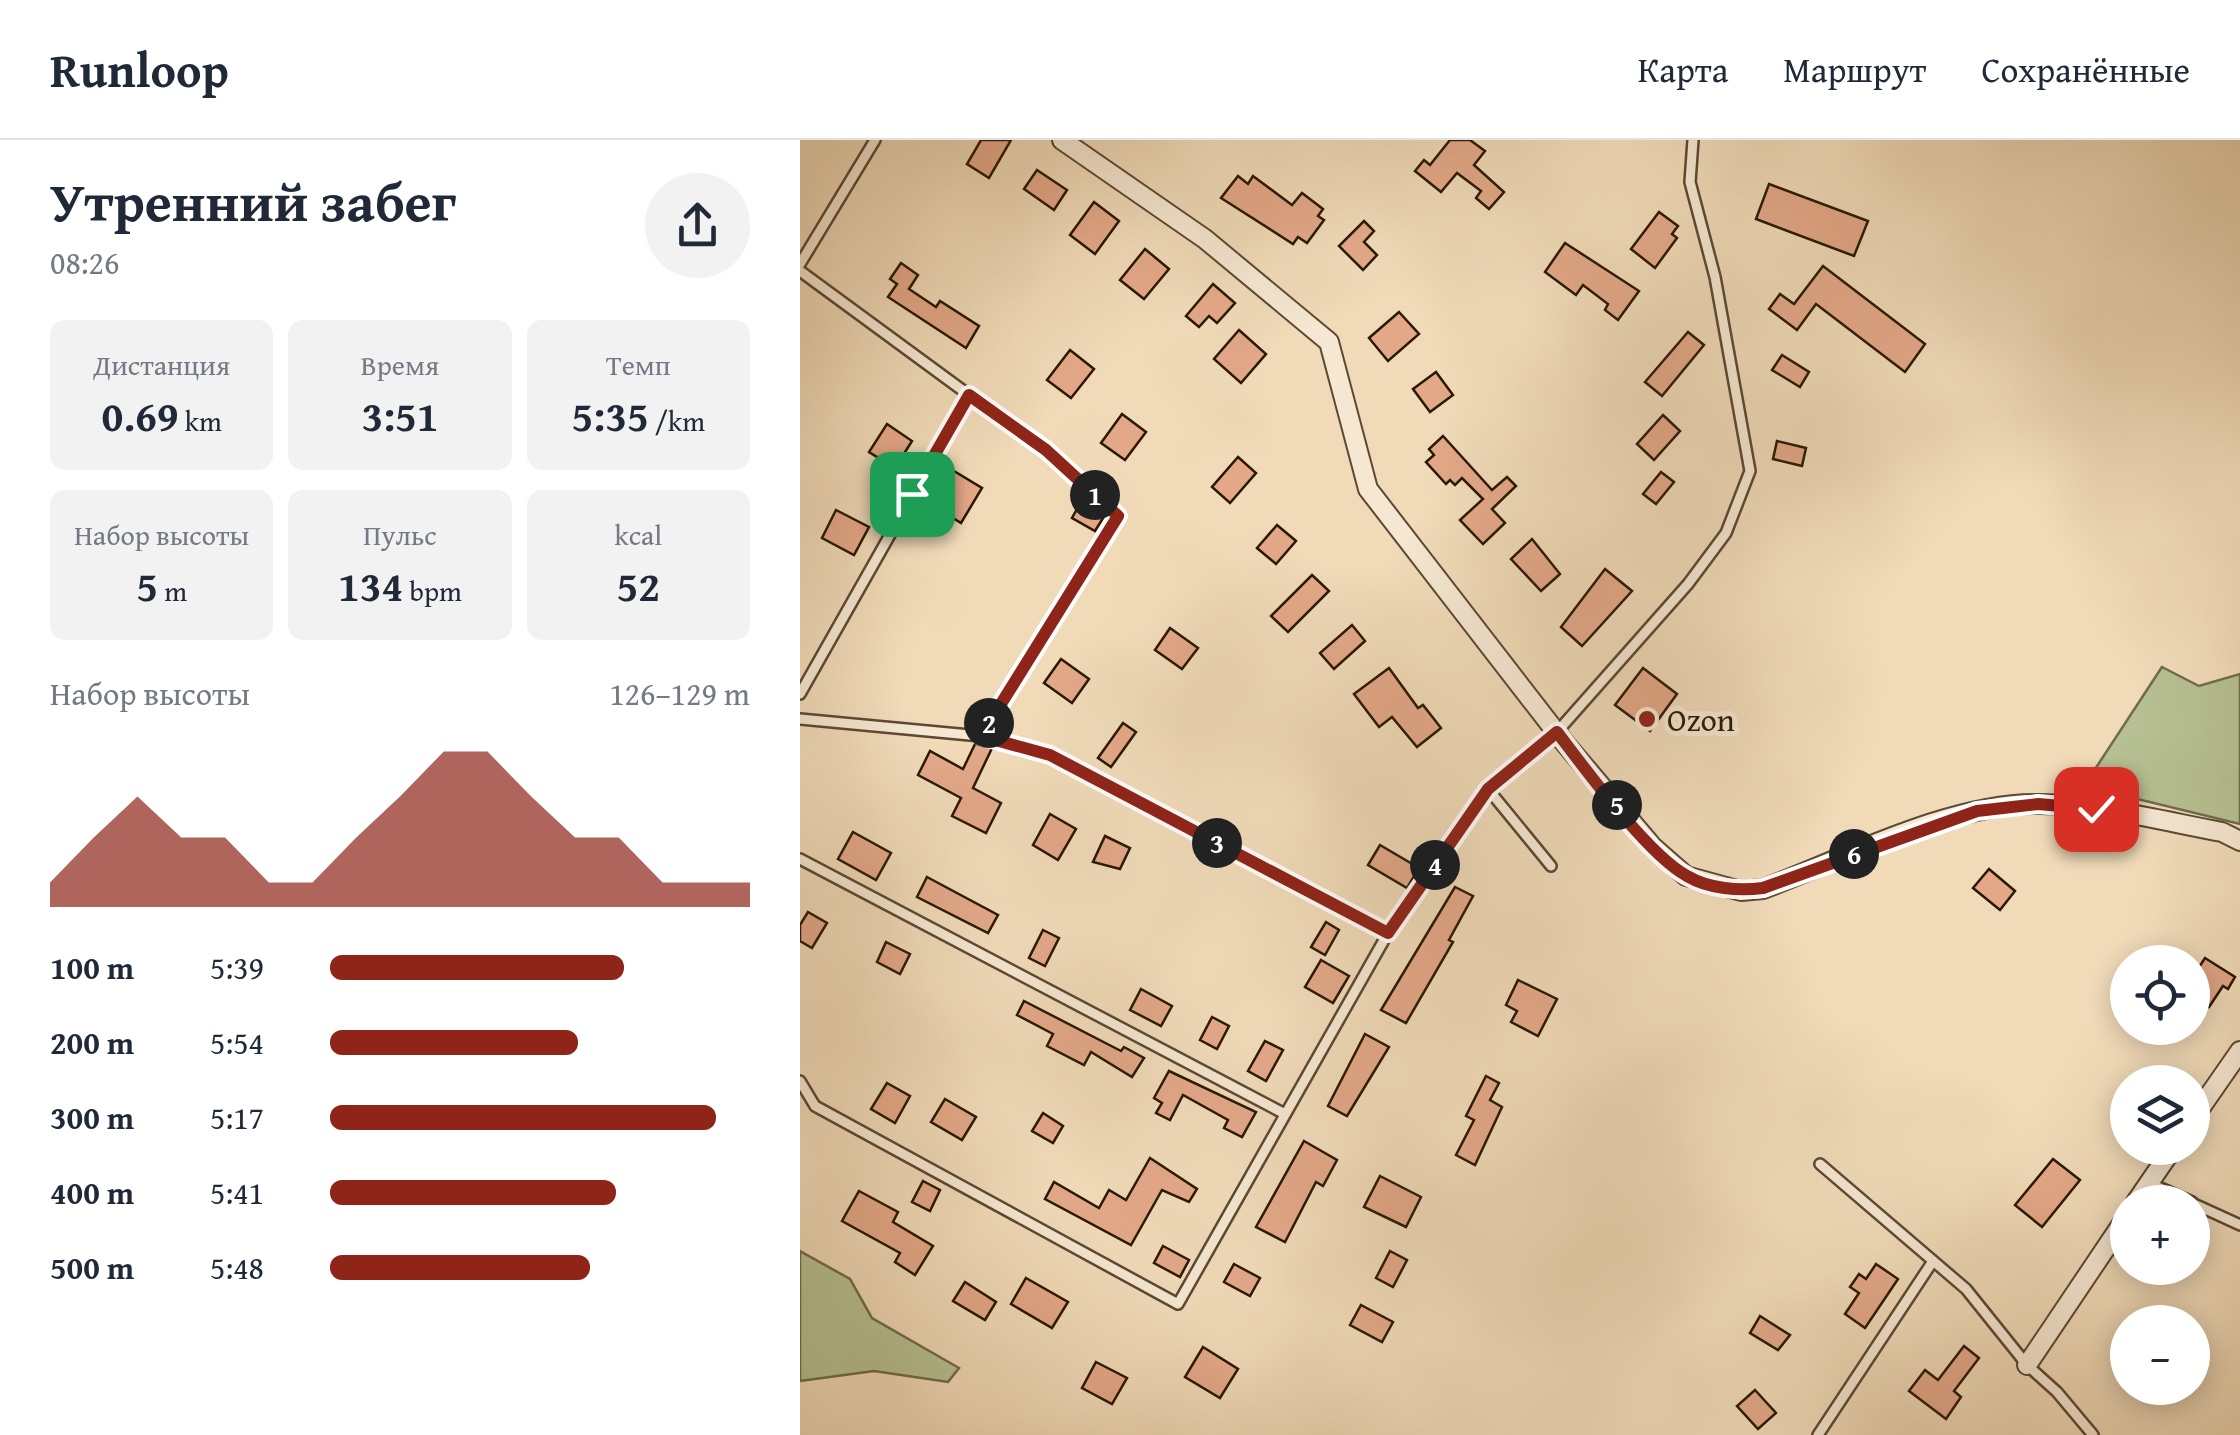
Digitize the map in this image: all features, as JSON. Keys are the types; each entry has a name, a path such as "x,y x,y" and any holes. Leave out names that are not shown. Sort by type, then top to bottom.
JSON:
{"street":[{"path":"1062,140 1205,239 1329,342 1368,489 1557,732 1653,847 1686,876 1741,891 1763,888 1977,811 2038,804 2096,809 2222,832 2240,841"},
{"path":"2210,1094 2240,1051"},
{"path":"2147,1185 2161,1165"},
{"path":"2027,1366 2110,1242"}],"lane":[{"path":"875,140 800,267 1046,450 1118,516 981,736"},
{"path":"800,1081 816,1106 1178,1304 1388,933 1488,789 1557,732 1726,533 1750,471 1714,277 1690,182 1692,140"},
{"path":"800,694 969,395"},
{"path":"800,719 981,736 1050,755 1388,933"},
{"path":"1488,789 1551,866"},
{"path":"800,859 1285,1114"},
{"path":"1820,1164 1966,1289 2027,1366 2057,1392 2093,1435"},
{"path":"2149,1182 2155,1185"},
{"path":"2210,1211 2240,1225"},
{"path":"1818,1435 1933,1261"}],"green space":[{"path":"2162,667 2199,686 2240,674 2240,824 2084,786"},
{"path":"800,1251 850,1279 872,1318 959,1368 948,1382 874,1371 800,1381"}],"building":[{"path":"981,140 1011,140 989,178 967,164"},
{"path":"1450,140 1470,140 1485,151 1474,165 1504,192 1489,209 1476,198 1481,191 1457,173 1441,192 1415,171 1424,160 1430,165"},
{"path":"1037,170 1067,190 1054,210 1024,189"},
{"path":"1238,176 1248,184 1253,176 1292,205 1302,193 1323,209 1318,216 1324,220 1307,243 1298,237 1293,244 1221,198"},
{"path":"1769,184 1868,221 1854,256 1756,219"},
{"path":"1094,202 1119,221 1095,254 1070,235"},
{"path":"1659,212 1678,226 1672,234 1677,238 1655,268 1631,249"},
{"path":"1364,221 1374,231 1364,242 1377,255 1363,270 1339,246"},
{"path":"1565,243 1639,291 1618,320 1605,310 1608,304 1583,285 1576,295 1545,272"},
{"path":"1145,249 1169,269 1144,299 1120,280"},
{"path":"901,263 918,275 909,289 936,307 940,301 979,326 966,348 888,297 897,284 890,279"},
{"path":"1823,266 1925,344 1905,372 1816,304 1797,330 1769,309 1780,294 1794,304"},
{"path":"1213,284 1235,303 1217,323 1209,316 1199,327 1186,316"},
{"path":"1399,312 1419,334 1388,361 1369,338"},
{"path":"1239,330 1266,354 1241,383 1214,359"},
{"path":"1688,332 1704,345 1662,396 1645,382"},
{"path":"1070,350 1094,369 1071,398 1047,380"},
{"path":"1782,355 1809,372 1800,387 1772,370"},
{"path":"1436,372 1453,395 1430,412 1413,389"},
{"path":"1122,414 1146,432 1125,460 1101,443"},
{"path":"1663,415 1680,431 1654,460 1637,444"},
{"path":"887,424 912,441 895,468 869,452"},
{"path":"1443,436 1492,490 1507,477 1516,486 1492,509 1505,523 1483,544 1460,520 1483,499 1462,478 1455,485 1450,480 1446,484 1426,462 1434,455 1429,449"},
{"path":"1777,441 1806,448 1802,466 1773,459"},
{"path":"1238,457 1256,473 1230,503 1212,487"},
{"path":"944,465 982,488 961,523 924,500"},
{"path":"1661,472 1674,482 1656,504 1643,494"},
{"path":"1082,500 1105,515 1095,531 1072,518"},
{"path":"836,510 869,527 854,555 822,538"},
{"path":"1277,525 1296,541 1276,564 1257,548"},
{"path":"1532,539 1560,574 1541,591 1511,559"},
{"path":"1605,569 1632,591 1582,646 1561,627"},
{"path":"1312,575 1329,591 1288,632 1271,616"},
{"path":"1352,625 1365,641 1334,669 1320,653"},
{"path":"1170,628 1198,648 1182,669 1155,650"},
{"path":"1061,659 1089,679 1072,703 1044,683"},
{"path":"1389,668 1418,708 1423,705 1441,728 1417,747 1392,717 1379,727 1354,694"},
{"path":"1643,668 1677,694 1650,731 1615,705"},
{"path":"1123,723 1136,732 1111,767 1098,758"},
{"path":"975,744 993,746 973,788 1001,803 986,833 952,816 961,798 918,775 930,751 963,769"},
{"path":"1050,814 1076,829 1058,860 1033,845"},
{"path":"853,832 891,853 876,880 838,859"},
{"path":"1105,836 1130,848 1120,869 1093,862"},
{"path":"1380,845 1419,868 1407,888 1368,865"},
{"path":"1989,869 2015,891 2000,910 1973,888"},
{"path":"927,877 998,915 988,933 917,897"},
{"path":"1455,887 1473,896 1449,940 1453,942 1406,1023 1381,1010"},
{"path":"808,912 827,923 812,948 800,941 800,925"},
{"path":"1326,922 1339,930 1325,955 1311,947"},
{"path":"1043,930 1059,938 1045,966 1029,958"},
{"path":"886,942 910,954 900,974 877,962"},
{"path":"1321,960 1349,976 1333,1003 1305,987"},
{"path":"2210,961 2235,977 2228,989 2223,986 2210,1006"},
{"path":"1518,980 1557,999 1538,1036 1511,1022 1517,1011 1506,1005"},
{"path":"1141,989 1172,1006 1161,1026 1130,1010"},
{"path":"1024,1001 1121,1051 1124,1047 1144,1058 1132,1077 1091,1052 1084,1065 1047,1046 1053,1034 1017,1015"},
{"path":"1212,1017 1229,1026 1217,1049 1200,1040"},
{"path":"1365,1034 1389,1047 1347,1116 1328,1106"},
{"path":"1265,1041 1283,1050 1266,1081 1248,1071"},
{"path":"1169,1071 1256,1112 1242,1137 1224,1128 1228,1120 1183,1095 1170,1120 1156,1113 1162,1103 1154,1098"},
{"path":"1486,1076 1499,1083 1490,1100 1502,1107 1475,1165 1456,1155 1474,1120 1466,1116"},
{"path":"887,1083 910,1096 895,1123 871,1109"},
{"path":"945,1099 976,1117 962,1140 931,1122"},
{"path":"1043,1113 1063,1126 1053,1143 1032,1131"},
{"path":"1304,1141 1337,1160 1323,1186 1316,1182 1285,1242 1256,1227"},
{"path":"1150,1158 1197,1189 1189,1202 1162,1190 1131,1245 1045,1199 1054,1182 1099,1208 1109,1190 1126,1200"},
{"path":"2053,1159 2080,1180 2042,1227 2015,1205"},
{"path":"1380,1176 1421,1197 1406,1227 1364,1207"},
{"path":"923,1181 940,1190 930,1211 912,1202"},
{"path":"859,1191 898,1212 893,1222 933,1246 915,1275 895,1262 900,1253 842,1221"},
{"path":"1163,1246 1189,1260 1180,1277 1154,1263"},
{"path":"1390,1251 1407,1260 1393,1287 1376,1278"},
{"path":"1234,1264 1260,1278 1250,1296 1224,1282"},
{"path":"1876,1264 1898,1279 1865,1328 1845,1314 1859,1293 1850,1287 1859,1274 1866,1279"},
{"path":"1026,1278 1068,1302 1052,1328 1011,1304"},
{"path":"965,1282 996,1302 985,1320 953,1301"},
{"path":"1361,1305 1393,1322 1382,1342 1350,1325"},
{"path":"1760,1316 1790,1335 1778,1350 1750,1333"},
{"path":"1964,1346 1979,1358 1954,1391 1961,1397 1946,1419 1909,1391 1925,1370 1938,1380"},
{"path":"1203,1347 1238,1369 1220,1398 1185,1377"},
{"path":"1096,1362 1127,1378 1112,1404 1082,1388"},
{"path":"1755,1390 1776,1413 1758,1429 1737,1406"}],"place":[{"name":"Ozon","path":"1647,719"}],"route":[{"path":"912,494 969,395 1046,450 1118,516 981,736 1050,755 1388,933 1488,789 1557,732 1653,847 1686,876 1741,891 1763,888 1977,811 2038,804 2096,809"}]}
